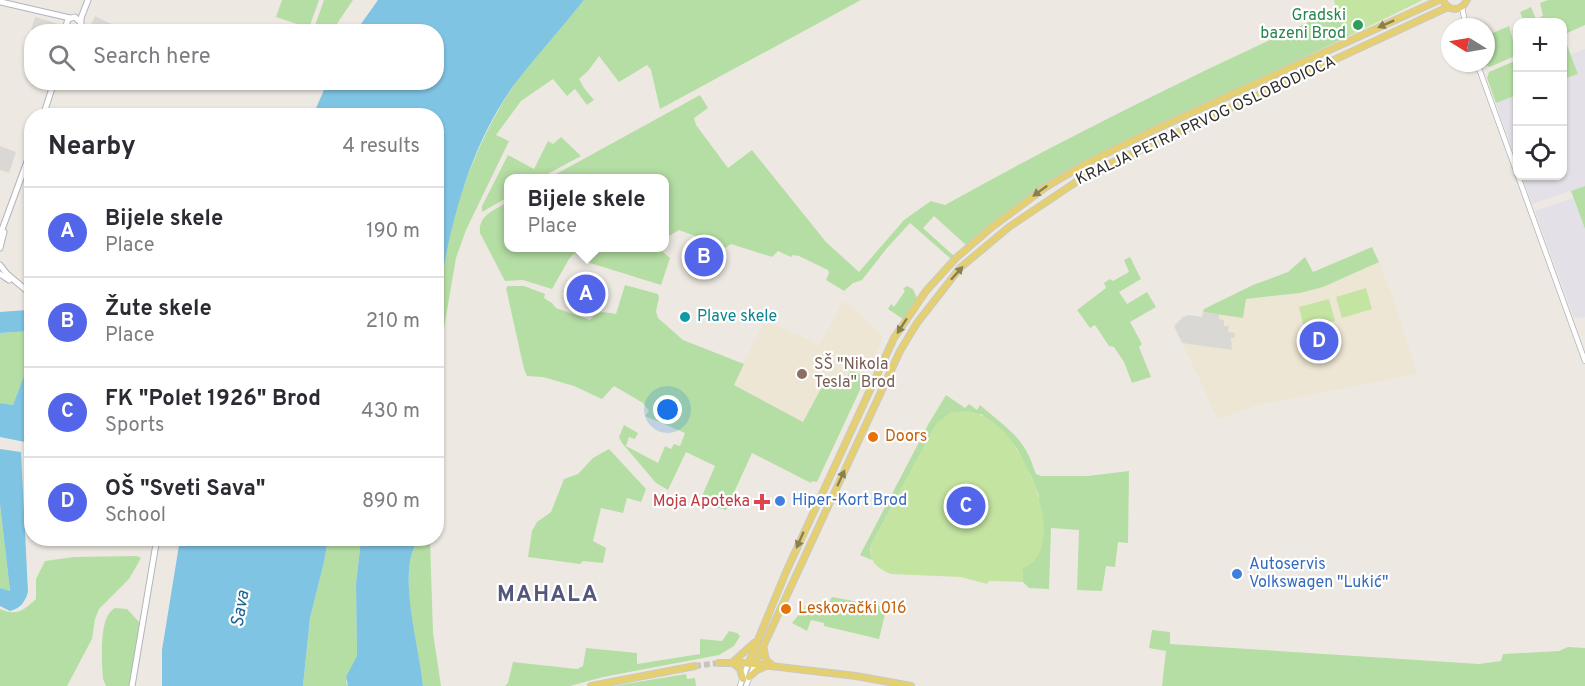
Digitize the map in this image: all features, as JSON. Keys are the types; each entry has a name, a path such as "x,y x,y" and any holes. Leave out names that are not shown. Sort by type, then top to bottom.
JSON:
{"main road":[{"path":"11,0 46,14 77,18 80,22 88,0"},
{"path":"69,24 67,21 88,0"},
{"path":"1441,0 1448,7 1459,8 1467,0"},
{"name":"KRALJA PETRA PRVOG OSLOBODIOCA","path":"752,664 786,572 888,350 932,284 964,251 1046,187 1096,158 1441,0"},
{"path":"2,1 24,6"},
{"name":"KRALJA PETRA PRVOG OSLOBODIOCA","path":"752,664 763,645 900,351 917,322 960,268 1009,227 1088,174 1448,7"},
{"path":"46,14 62,24"},
{"path":"46,108 51,90"},
{"path":"1237,92 1242,102"},
{"path":"0,235 24,171"},
{"path":"0,249 5,224"},
{"path":"0,264 4,272 21,287"},
{"path":"0,274 24,289"},
{"path":"132,686 156,546"},
{"path":"732,662 745,653 763,630"},
{"path":"763,645 766,660 774,666"},
{"path":"732,662 740,669 744,681 762,668 774,666"},
{"path":"719,663 774,666 875,678 911,686"},
{"path":"591,686 695,666"}],"street":[{"path":"1459,8 1462,18"},
{"path":"1480,72 1585,361"},
{"path":"746,686 744,681 752,664"}],"shaded area":[{"path":"95,16 112,24 91,24"},
{"path":"35,17 59,24 33,24"},
{"path":"1585,49 1585,186 1532,204 1523,180 1567,180 1567,78 1578,74 1571,54"},
{"path":"1513,97 1513,152 1496,103"},
{"path":"0,146 16,152 9,173 0,170"},
{"path":"1573,198 1585,229 1585,317 1574,318 1535,211"},
{"path":"1379,262 1394,300 1417,374 1258,405 1218,419 1182,343 1231,350 1231,338 1219,319 1219,314 1243,318 1246,299 1300,293 1323,287"},
{"name":"SŠ \"Nikola Tesla\" Brod","path":"842,303 848,303 881,335 882,341 834,438 733,384 765,320 820,345"},
{"path":"1203,312 1219,314 1219,319 1224,320 1224,326 1229,326 1228,332 1235,333 1234,338 1231,338 1232,350 1182,343 1174,326 1183,317 1189,315 1202,317"}],"green space":[{"path":"282,0 319,0 310,24 297,24 276,17"},
{"path":"324,0 353,0 337,24 315,24"},
{"path":"584,0 861,0 660,109 651,70 647,65 619,82 599,56 579,79 594,100 587,105 575,89 567,96 553,79 521,101 496,135 509,141 466,230 456,258 444,328 444,257 465,185 490,126 512,88"},
{"name":"Gradski bazeni Brod","path":"1334,0 1423,0 1349,36 1336,11"},
{"path":"1548,0 1585,0 1585,25 1567,33 1567,18 1538,18 1543,16 1540,3"},
{"path":"1531,7 1536,18 1522,18 1520,12"},
{"path":"1336,11 1349,36 1080,163 1044,186 969,244 966,245 934,216 923,228 954,256 951,259 910,223 862,280 853,283 844,291 826,280 828,270 799,256 791,257 778,251 772,257 731,244 722,250 704,247 703,239 679,230 669,236 669,174 556,174 700,95 708,108 694,118 696,125 728,168 752,150 826,242 859,272 904,220 931,201 945,205 1130,107"},
{"path":"1509,26 1513,40 1513,57 1495,65 1495,32"},
{"path":"1567,45 1578,74 1567,78"},
{"path":"1513,62 1513,97 1496,103 1487,78 1489,72 1495,72 1495,69"},
{"path":"561,137 581,156 547,174 504,174 504,199 482,212 482,206 508,155 534,169 548,141 553,144"},
{"path":"1585,186 1585,229 1571,191"},
{"path":"504,204 504,252 663,252 670,258 661,285 587,262 574,253 552,289 523,280 505,281 480,233 482,222 488,214"},
{"path":"1372,247 1379,262 1323,287 1300,293 1246,299 1243,318 1203,312 1204,309 1253,285 1288,272 1305,257 1313,272"},
{"path":"1130,257 1141,279 1119,292 1127,304 1147,292 1156,307 1130,322 1142,344 1139,347 1151,377 1132,383 1124,362 1114,347 1109,346 1095,325 1090,328 1077,310 1106,288 1104,283 1129,272 1124,260"},
{"path":"625,285 658,294 656,311 658,318 683,340 744,364 734,385 803,422 825,381 841,389 851,370 866,377 817,482 812,481 811,483 752,453 726,510 699,503 715,466 686,452 668,490 656,483 622,443 619,437 624,425 638,433 635,439 629,437 626,446 658,463 665,446 671,449 674,444 680,446 685,433 645,416 649,411 643,403 614,386 602,399 574,386 543,377 527,376 506,288 508,286 524,286 545,294 544,298 556,308 590,320 601,312 616,314"},
{"path":"907,286 913,289 917,298 903,319 888,309 891,304 894,307 905,291 903,289"},
{"path":"1366,288 1372,309 1342,318 1336,297"},
{"path":"1329,299 1335,321 1304,328 1299,307"},
{"path":"24,331 24,376 13,405 0,403 0,333"},
{"path":"946,395 965,408 969,404 977,410 980,405 1006,427 1023,445 1036,474 1041,476 1088,476 1129,471 1128,543 1118,542 1115,567 1106,566 1102,591 1077,590 1079,530 1051,528 1049,589 1029,588 1023,582 1022,569 1039,496 1017,449 1004,432 981,414 937,423 872,543 870,550 872,560 860,555"},
{"path":"969,411 988,419 1004,432 1031,476 1042,513 1044,531 1041,548 1034,561 1022,569 1023,582 989,581 987,584 961,577 886,572 872,559 872,543 937,423 951,412"},
{"path":"609,449 646,489 641,502 627,498 623,513 601,508 593,541 606,548 603,563 583,561 580,564 528,557 532,531 537,522 551,512 564,479 578,474 593,458"},
{"path":"0,504 10,592 0,588"},
{"path":"327,546 360,546 356,584 357,656 347,678 348,686 303,686 310,618"},
{"path":"416,546 430,546 433,633 441,686 423,686 409,588 409,568"},
{"path":"137,556 141,558 129,579 99,609 92,639 67,686 0,686 0,609 11,612 20,611 36,599 36,579 45,561 74,557"},
{"path":"832,597 880,606 885,614 879,639 824,626 824,623 811,620 807,631 792,623 809,602 817,609 825,609"},
{"path":"115,608 127,609 140,623 131,686 106,686 103,679 103,629 110,613"},
{"path":"1152,630 1170,632 1170,644 1479,664 1501,661 1503,654 1559,651 1568,647 1585,648 1585,686 1162,686 1166,651 1149,648"},
{"path":"729,631 740,636 734,646 719,655 603,677 570,686 505,686 508,683 513,662 577,669 583,666 586,648 637,653 637,664 700,654 700,639 722,641"},
{"path":"686,674 687,679 695,678 696,686 613,686"}],"water":[{"path":"378,0 584,0 514,85 484,136 463,190 444,267 444,108 316,108 324,90 444,90 444,24 361,24"},
{"path":"24,310 24,331 0,333 0,312"},
{"path":"24,376 24,442 0,437 0,403 13,405"},
{"path":"0,449 21,452 28,592 22,604 10,611 0,606 0,588 10,591 0,504"},
{"name":"Sava","path":"179,546 327,546 310,618 303,686 162,686 162,650"},
{"path":"360,546 416,546 409,568 409,588 423,686 348,686 346,677 357,656 356,584"}],"tunnel":[{"path":"695,666 719,663"}],"place":[{"name":"Gradski bazeni Brod","path":"1358,25"},
{"name":"Žute skele","path":"704,257"},
{"name":"Bijele skele","path":"586,294"},
{"name":"Plave skele","path":"685,317"},
{"name":"OŠ \"Sveti Sava\"","path":"1319,341"},
{"name":"SŠ \"Nikola Tesla\" Brod","path":"802,374"},
{"name":"Doors","path":"873,437"},
{"name":"Hiper-Kort Brod","path":"780,501"},
{"name":"Moja Apoteka","path":"762,502"},
{"name":"FK \"Polet 1926\" Brod","path":"966,506"},
{"name":"Autoservis Volkswagen \"Lukić\"","path":"1237,574"},
{"name":"Leskovački 016","path":"786,609"}],"district":[{"name":"MAHALA","path":"548,595"}]}
